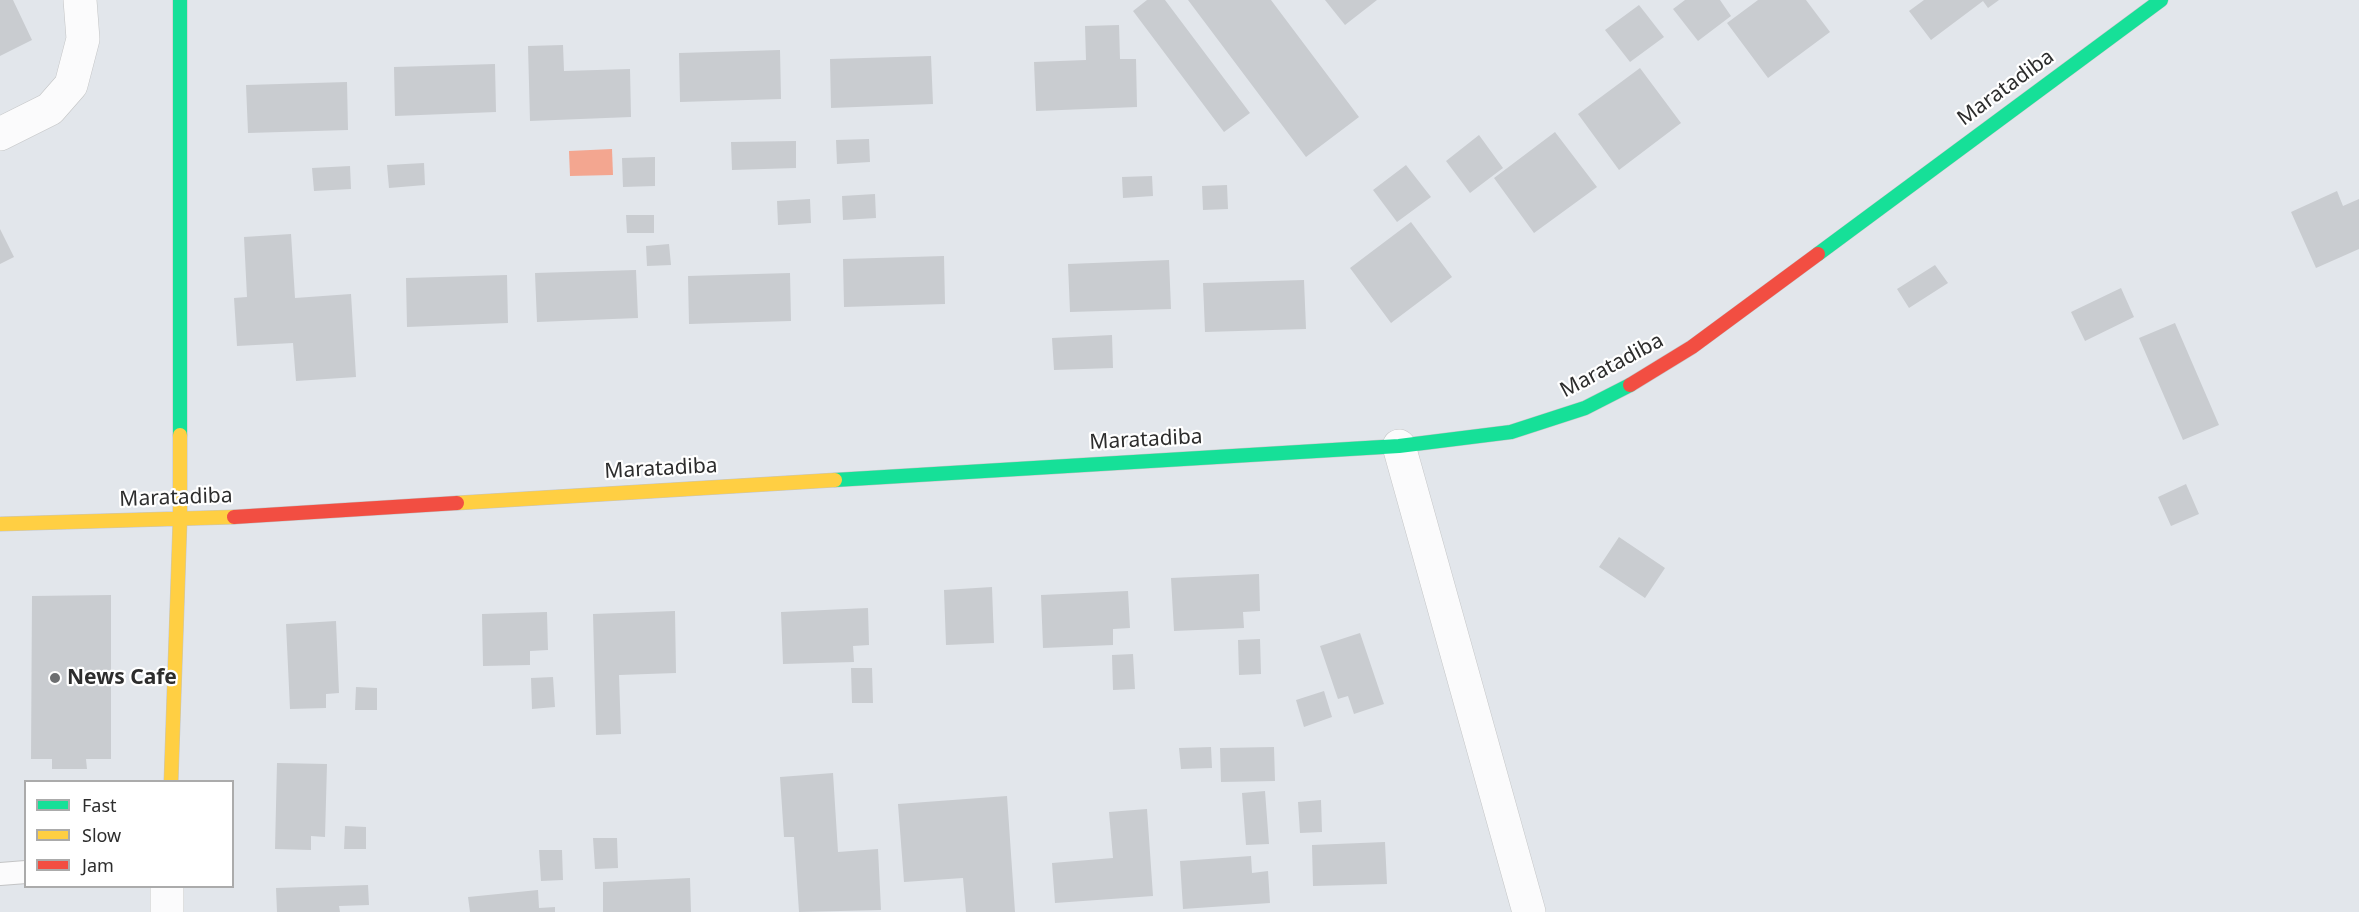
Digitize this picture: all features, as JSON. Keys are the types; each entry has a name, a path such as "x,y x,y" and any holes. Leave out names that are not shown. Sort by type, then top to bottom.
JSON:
{"street":[{"path":"0,134 50,109 71,85 83,39 80,0"},
{"path":"171,780 180,520 180,0"},
{"name":"Maratadiba","path":"0,524 180,520 1399,446 1511,432 1585,408 1640,380 1692,347 2161,0"},
{"path":"1399,446 1529,912"},
{"path":"167,888 167,912"}],"lane":[{"path":"0,874 24,872"}],"shaded area":[{"path":"612,149 613,175 570,176 569,151"}],"building":[{"path":"0,0 13,0 32,40 0,56"},
{"path":"1147,0 1165,0 1250,113 1224,132 1133,11"},
{"path":"1188,0 1271,0 1359,117 1306,157"},
{"path":"1325,0 1377,0 1345,25"},
{"path":"1685,0 1720,0 1731,16 1698,41 1673,9"},
{"path":"1758,0 1806,0 1830,32 1768,78 1727,23"},
{"path":"1924,0 1999,0 1988,8 1983,1 1931,40 1909,11"},
{"path":"1639,5 1664,37 1630,62 1605,30"},
{"path":"1119,25 1120,59 1136,59 1137,107 1036,111 1034,62 1086,60 1085,26"},
{"path":"563,45 564,71 630,69 631,117 530,121 528,46"},
{"path":"780,50 781,99 680,102 679,53"},
{"path":"931,56 933,104 831,108 830,59"},
{"path":"495,64 496,112 395,116 394,67"},
{"path":"1640,68 1681,123 1619,170 1578,114"},
{"path":"347,82 348,130 248,133 246,85"},
{"path":"1555,132 1597,187 1534,233 1494,178"},
{"path":"1479,135 1503,168 1470,193 1446,161"},
{"path":"869,139 870,162 837,164 836,140"},
{"path":"796,141 796,168 732,170 731,142"},
{"path":"655,157 655,186 623,187 622,158"},
{"path":"424,163 425,185 389,188 387,165"},
{"path":"1406,165 1431,197 1397,222 1373,190"},
{"path":"350,166 351,189 314,191 312,168"},
{"path":"1152,176 1153,196 1123,198 1122,177"},
{"path":"1227,185 1228,209 1203,210 1202,186"},
{"path":"2337,191 2343,206 2359,199 2359,249 2316,268 2291,212"},
{"path":"875,194 876,218 843,220 842,196"},
{"path":"810,199 811,223 778,225 777,201"},
{"path":"626,215 654,215 654,233 627,233"},
{"path":"1411,222 1452,277 1391,323 1350,268"},
{"path":"0,229 14,257 0,264"},
{"path":"291,234 295,298 351,294 356,377 296,381 293,343 237,346 234,298 247,297 244,237"},
{"path":"669,244 671,265 647,266 646,246"},
{"path":"944,256 945,304 844,307 843,259"},
{"path":"1169,260 1171,309 1070,312 1068,264"},
{"path":"1935,265 1948,283 1909,308 1897,289"},
{"path":"636,270 638,318 537,322 535,273"},
{"path":"790,273 791,321 689,324 688,276"},
{"path":"507,275 508,323 407,327 406,278"},
{"path":"1304,280 1306,329 1205,332 1203,283"},
{"path":"2121,288 2134,317 2085,341 2071,312"},
{"path":"2175,323 2219,425 2183,440 2139,338"},
{"path":"1112,335 1113,368 1054,370 1052,338"},
{"path":"2186,484 2199,514 2171,526 2158,497"},
{"path":"1619,537 1665,568 1645,598 1599,567"},
{"path":"1259,574 1260,611 1243,612 1244,628 1174,631 1171,578"},
{"path":"992,587 994,643 946,645 944,590"},
{"path":"1128,591 1130,628 1113,629 1113,645 1043,648 1041,595"},
{"path":"111,595 111,759 86,759 87,769 52,769 52,759 31,759 32,596"},
{"path":"868,608 869,645 853,646 854,662 783,664 781,612"},
{"path":"675,611 676,673 619,675 621,734 596,735 593,614"},
{"path":"547,612 548,650 530,651 530,665 483,666 482,614"},
{"path":"336,621 339,693 326,694 326,708 290,709 286,624"},
{"path":"1360,633 1384,704 1354,714 1348,696 1338,699 1320,646"},
{"path":"1260,639 1261,674 1239,675 1238,640"},
{"path":"1133,654 1135,689 1113,690 1112,655"},
{"path":"851,668 872,668 873,703 852,703"},
{"path":"553,677 555,707 532,709 531,678"},
{"path":"356,687 377,688 377,710 355,710"},
{"path":"1324,691 1332,717 1304,727 1296,700"},
{"path":"1211,747 1212,768 1181,769 1179,748"},
{"path":"1274,747 1275,781 1221,782 1220,748"},
{"path":"277,763 327,764 325,837 311,836 311,850 275,849"},
{"path":"833,773 838,852 878,849 881,910 799,912 794,837 784,837 780,777"},
{"path":"1265,791 1269,844 1246,845 1242,793"},
{"path":"1007,796 1015,912 966,912 963,878 904,882 898,804"},
{"path":"1321,800 1322,832 1300,833 1298,802"},
{"path":"1147,809 1153,896 1055,903 1052,863 1113,858 1109,812"},
{"path":"345,826 366,827 366,849 344,849"},
{"path":"593,838 617,838 618,868 595,869"},
{"path":"1385,842 1387,884 1313,886 1312,845"},
{"path":"539,850 562,850 563,880 541,881"},
{"path":"1251,856 1252,873 1268,871 1270,903 1183,909 1180,861"},
{"path":"690,878 691,912 603,912 603,882"},
{"path":"368,885 369,905 339,906 340,912 277,912 276,888"},
{"path":"538,890 539,908 555,907 555,912 470,912 468,897"}],"traffic: fast":[{"path":"180,0 180,435"},
{"path":"1818,254 2161,0"},
{"path":"835,480 1399,446 1511,432 1585,408 1630,385"}],"traffic: slow":[{"path":"171,780 180,520 180,435"},
{"path":"457,503 835,480"},
{"path":"0,524 234,517"}],"traffic: jam":[{"path":"1630,385 1692,347 1818,254"},
{"path":"234,517 457,503"}],"place":[{"name":"News Cafe","path":"55,678"}]}
